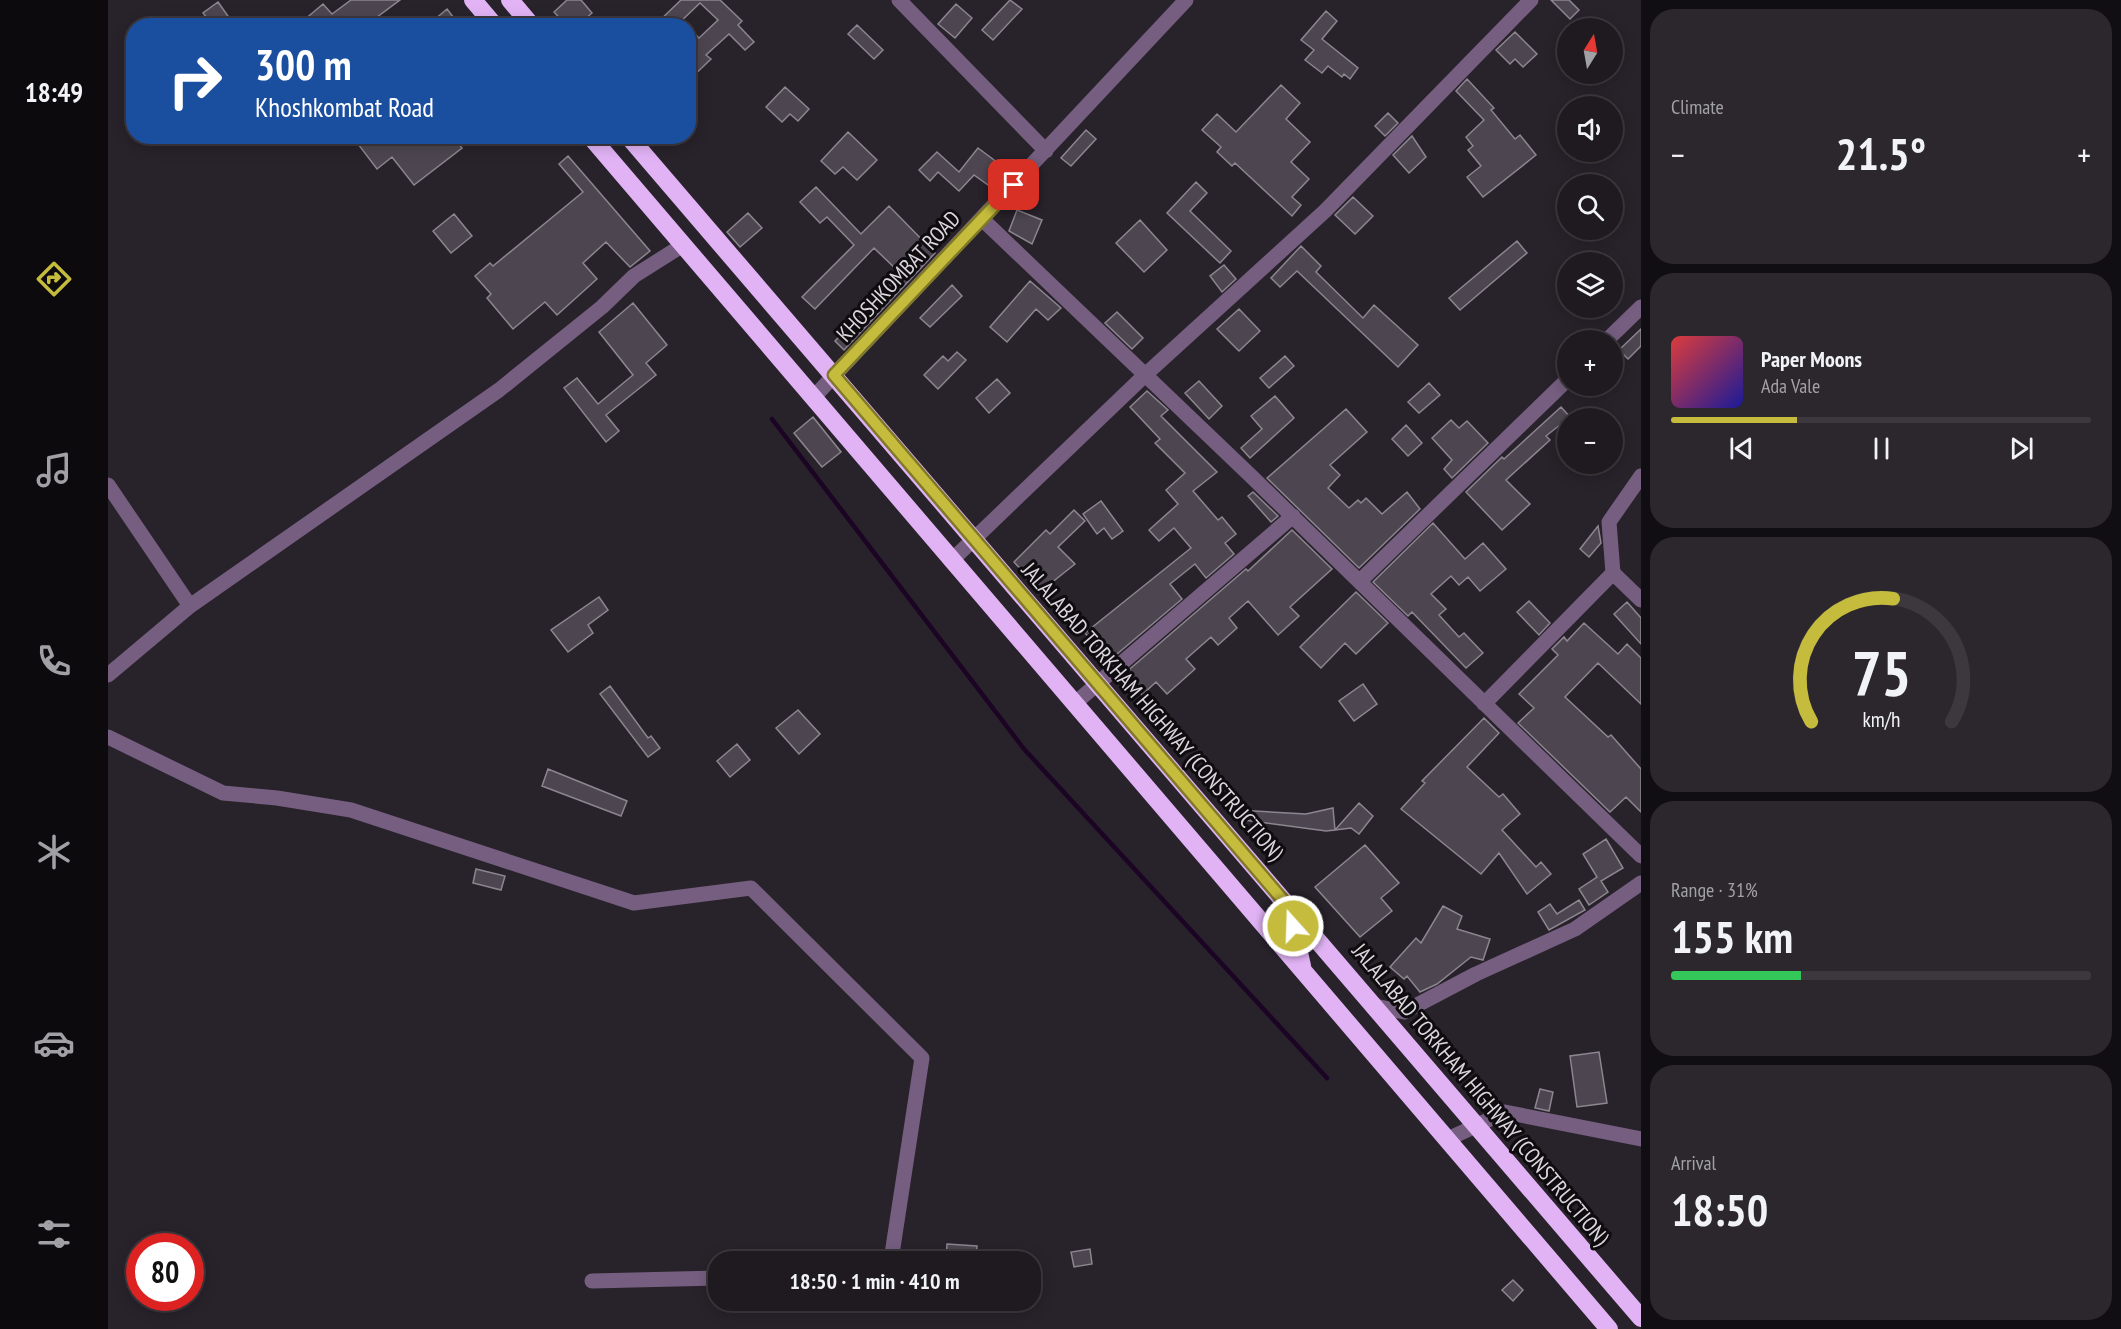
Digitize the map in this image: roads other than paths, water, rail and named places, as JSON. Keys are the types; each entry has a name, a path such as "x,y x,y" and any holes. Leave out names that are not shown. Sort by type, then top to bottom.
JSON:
{"highway":[{"path":"510,0 525,18"},
{"path":"478,2 489,18"},
{"path":"597,144 1609,1329"},
{"name":"JALALABAD TORKHAM HIGHWAY (CONSTRUCTION)","path":"635,144 1641,1318"},
{"path":"1288,906 1302,968"}],"street":[{"path":"899,0 1046,151"},
{"name":"KHOSHKOMBAT ROAD","path":"813,398 1186,0"},
{"path":"951,561 1145,375 1325,211 1531,0"},
{"path":"982,219 1293,516 1641,856"},
{"path":"108,675 190,606 499,390 602,307 634,276 683,245"},
{"path":"1617,330 1641,307"},
{"path":"1360,581 1557,390"},
{"path":"1641,476 1609,522 1613,573 1641,600"},
{"path":"108,485 190,606"},
{"path":"1074,704 1293,516"},
{"path":"1484,704 1613,573"},
{"path":"108,737 223,794 277,798 351,810 634,903 751,888 922,1058 892,1251"},
{"path":"1375,1006 1404,1012 1476,974 1575,930 1641,883"},
{"path":"1448,1139 1505,1112 1641,1139"},
{"path":"592,1281 708,1278"}],"waterway":[{"path":"772,419 1024,749 1327,1078"}]}
